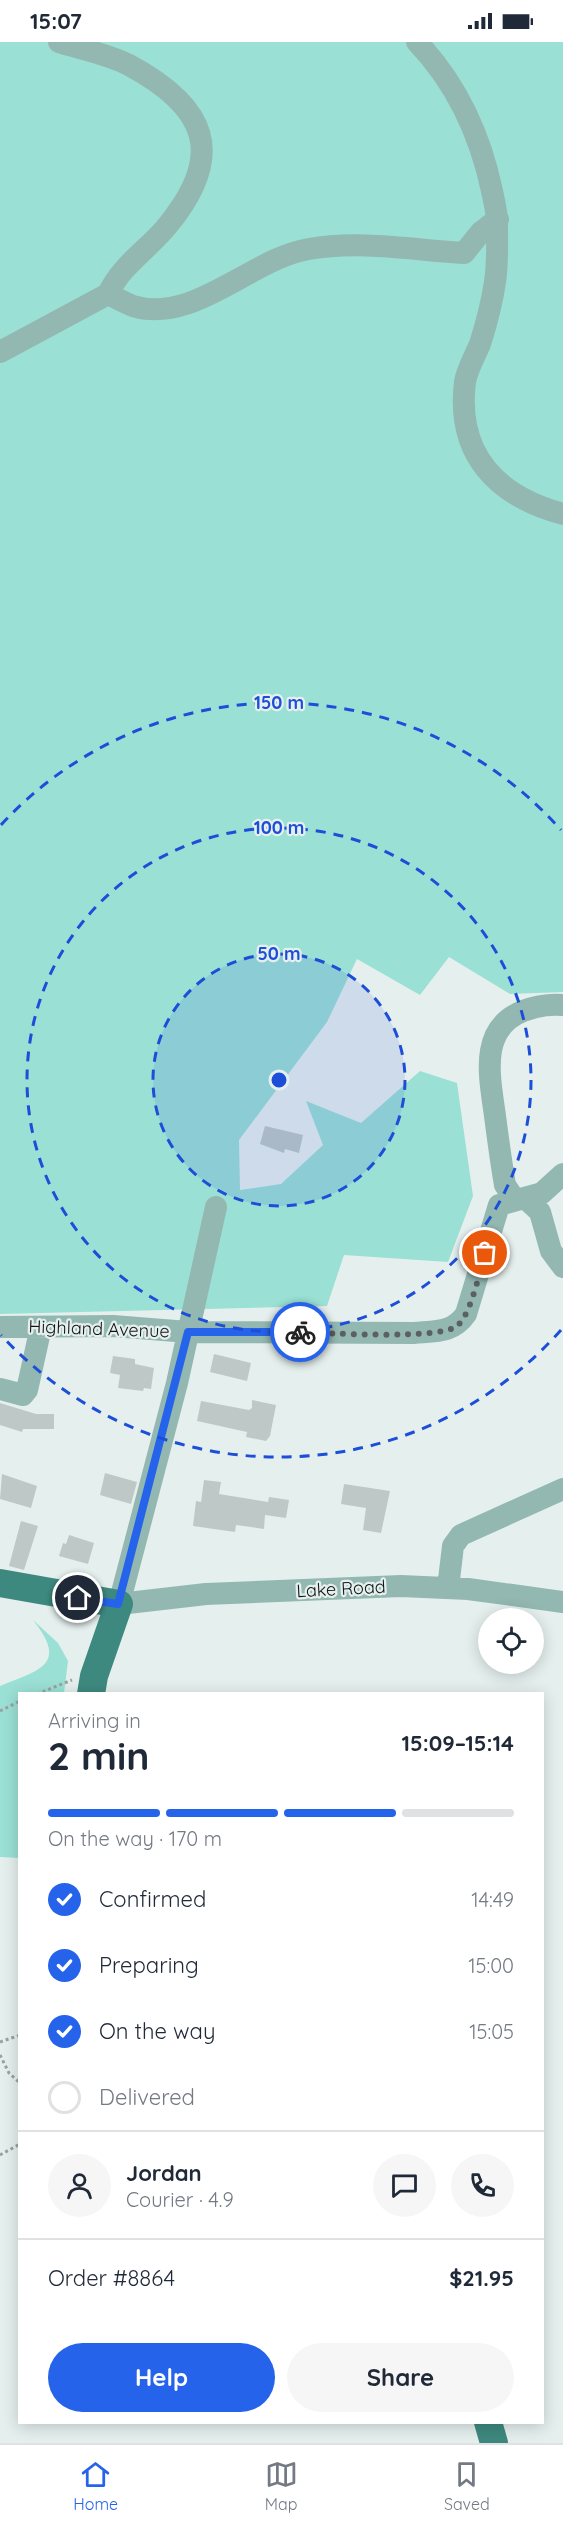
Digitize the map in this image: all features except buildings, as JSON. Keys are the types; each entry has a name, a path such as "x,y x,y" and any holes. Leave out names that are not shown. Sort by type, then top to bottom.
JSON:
{"main road":[{"path":"0,1583 118,1604 93,1685"},
{"path":"489,2424 494,2443"}],"street":[{"path":"0,352 108,294 115,279 129,262 167,227 194,188 203,160 197,126 189,113 158,84 127,64 59,42"},
{"path":"417,42 446,76 463,104 485,162 498,219 495,281 480,342 465,381 469,439 480,462 493,479 507,491 563,514"},
{"path":"108,294 133,306 152,309 182,305 282,257 309,249 399,248 464,253 481,232 498,219"},
{"path":"563,1005 535,1006 508,1018 495,1035 490,1052 489,1073 505,1185 520,1199 540,1212 551,1251 563,1267"},
{"path":"520,1199 542,1193 563,1174"},
{"name":"Highland Avenue","path":"0,1327 113,1326 188,1332 414,1333 448,1330 458,1325 466,1314 499,1205 520,1199"},
{"path":"118,1604 188,1332 216,1207"},
{"path":"0,1389 18,1395 23,1395 27,1390 41,1327"},
{"path":"448,1588 453,1546 461,1535 563,1489"},
{"name":"Lake Road","path":"118,1604 206,1594 401,1586 448,1588 563,1602"}],"path":[{"path":"42,1692 72,1680 93,1685"},
{"path":"0,1711 18,1702"},
{"path":"0,2042 18,2037"},
{"path":"0,2055 9,2073 18,2081"},
{"path":"0,2155 18,2145"}],"green space":[{"path":"0,42 563,42 563,992 510,994 449,957 420,995 357,959 327,1022 239,1140 240,1190 281,1184 323,1145 306,1101 361,1123 420,1071 457,1083 473,1196 448,1262 344,1255 327,1306 0,1314"},
{"path":"33,1620 58,1643 68,1661 64,1692 18,1692 18,1858 0,1857 0,1686 27,1675 45,1664 49,1656 49,1647 44,1635"}],"way so far":[{"path":"300,1332 414,1333 448,1330 458,1325 466,1314 485,1253"}],"route":[{"path":"78,1598 118,1604 177,1383 188,1332 300,1332"}]}
